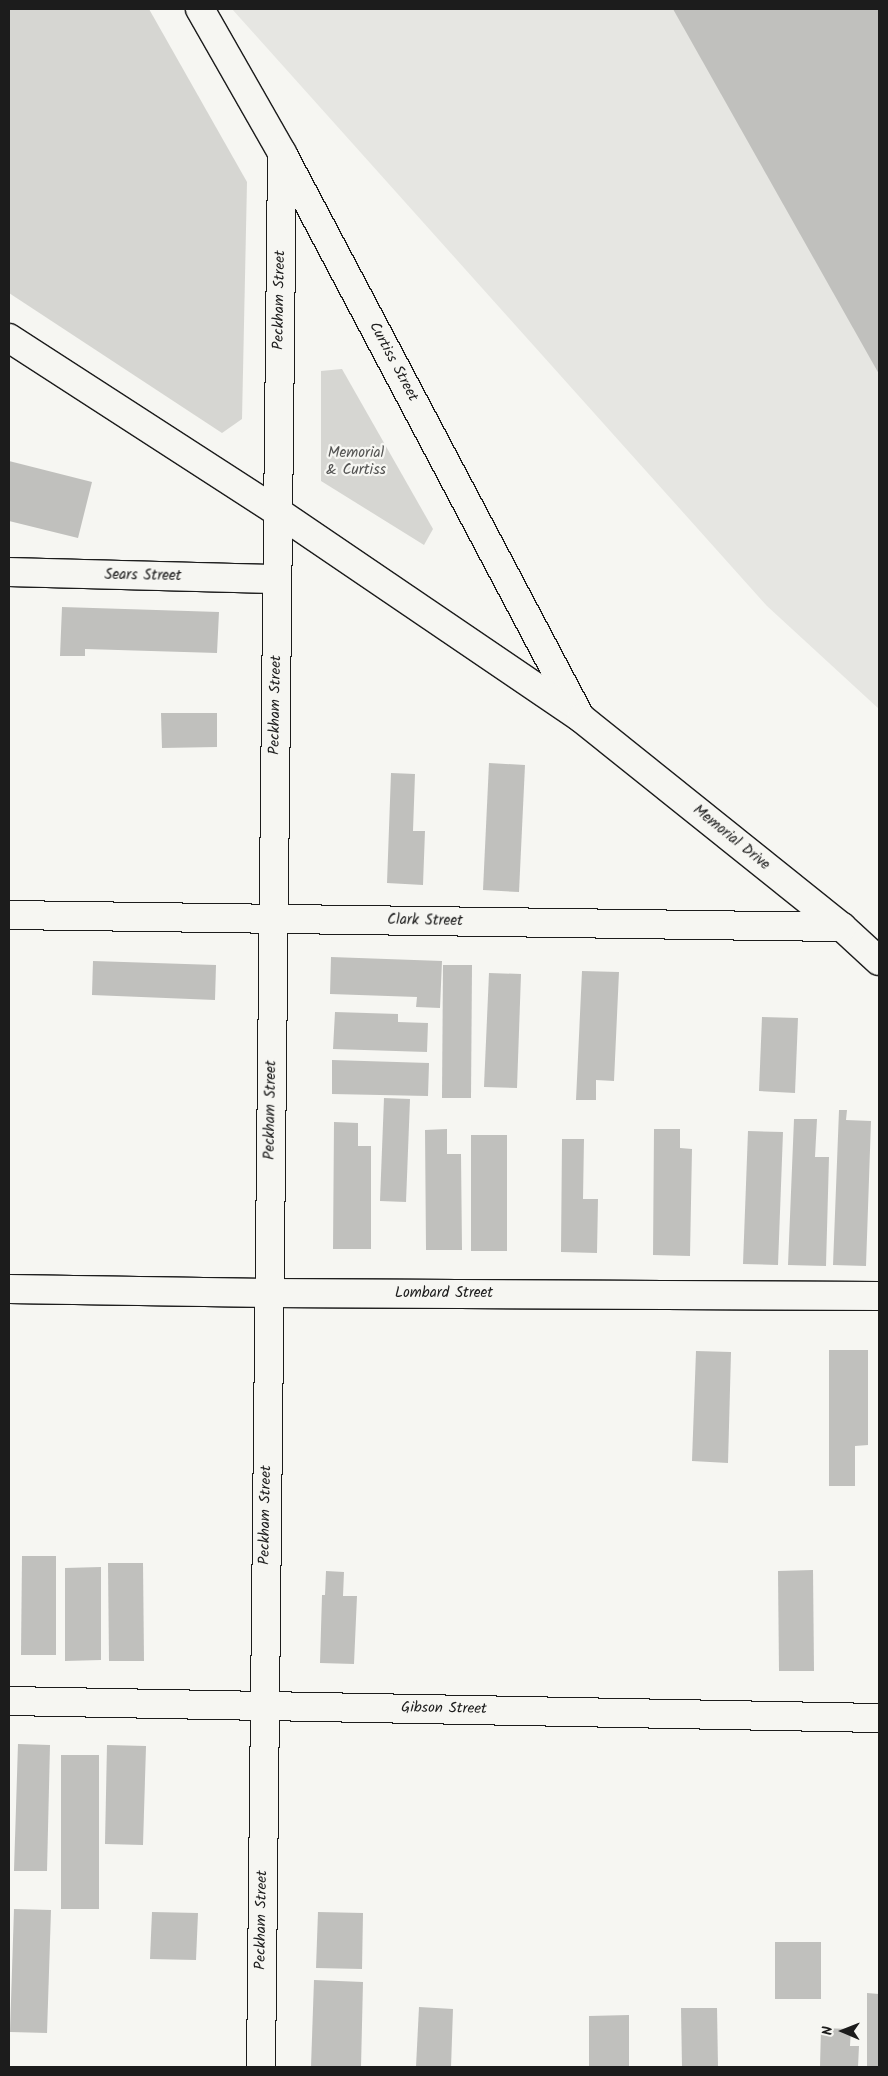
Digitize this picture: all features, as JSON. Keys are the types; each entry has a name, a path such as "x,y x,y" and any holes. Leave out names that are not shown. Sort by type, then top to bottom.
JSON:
{"street":[{"name":"Curtiss Street","path":"200,9 282,152 581,718"},
{"name":"Peckham Street","path":"261,2067 282,152"},
{"name":"Memorial Drive","path":"9,338 278,512 581,718 842,926 879,960"},
{"name":"Sears Street","path":"9,572 278,579"},
{"name":"Clark Street","path":"9,915 842,926"},
{"name":"Lombard Street","path":"9,1289 269,1293 879,1296"},
{"name":"Gibson Street","path":"9,1701 879,1718"}],"shaded area":[{"path":"232,9 879,9 879,709 767,606"}],"green space":[{"path":"9,9 149,9 247,182 242,419 222,433 9,293"},
{"name":"Memorial & Curtiss","path":"342,369 433,529 424,545 321,481 321,371"}],"building":[{"path":"673,9 879,9 879,374"},
{"path":"9,461 92,482 78,538 9,521"},
{"path":"62,607 219,612 217,653 85,649 85,656 60,656"},
{"path":"161,713 217,713 217,747 162,748"},
{"path":"489,763 525,765 519,892 483,890"},
{"path":"391,773 415,774 413,831 425,831 423,885 387,883"},
{"path":"331,957 442,961 440,1008 416,1007 417,997 330,994"},
{"path":"93,961 216,965 215,1000 92,995"},
{"path":"443,965 472,965 471,1098 442,1098"},
{"path":"582,971 619,972 614,1081 596,1080 596,1100 576,1100"},
{"path":"489,973 521,974 517,1088 484,1087"},
{"path":"335,1012 398,1014 398,1022 428,1023 427,1052 333,1049"},
{"path":"762,1017 798,1018 795,1093 759,1091"},
{"path":"332,1060 429,1063 428,1096 332,1094"},
{"path":"384,1098 410,1099 406,1202 380,1201"},
{"path":"839,1110 847,1110 846,1120 871,1121 866,1266 833,1265"},
{"path":"794,1119 817,1119 815,1157 829,1157 826,1266 788,1265"},
{"path":"334,1122 358,1123 358,1146 371,1146 371,1249 333,1249"},
{"path":"447,1129 447,1154 461,1154 462,1250 426,1250 425,1130"},
{"path":"654,1129 680,1129 680,1148 692,1149 690,1256 653,1255"},
{"path":"748,1131 783,1132 778,1265 743,1264"},
{"path":"471,1135 507,1135 507,1251 471,1251"},
{"path":"562,1139 584,1139 583,1199 598,1199 597,1253 561,1252"},
{"path":"829,1350 868,1350 868,1445 855,1446 855,1486 829,1486"},
{"path":"696,1351 731,1352 728,1463 692,1461"},
{"path":"22,1556 56,1556 56,1655 21,1655"},
{"path":"108,1563 143,1563 144,1661 109,1661"},
{"path":"101,1567 101,1660 65,1661 65,1568"},
{"path":"813,1570 814,1671 779,1671 778,1571"},
{"path":"326,1571 344,1572 343,1596 357,1596 354,1664 320,1663 322,1595 325,1595"},
{"path":"18,1744 50,1745 47,1871 14,1871"},
{"path":"107,1745 146,1746 143,1845 105,1844"},
{"path":"61,1755 99,1755 99,1909 61,1909"},
{"path":"14,1909 51,1910 47,2033 10,2032"},
{"path":"152,1912 198,1913 196,1960 150,1959"},
{"path":"318,1912 363,1913 362,1969 316,1968"},
{"path":"775,1942 821,1942 821,1999 775,1999"},
{"path":"314,1980 363,1982 361,2067 311,2067"},
{"path":"867,1993 879,1994 879,2067 867,2067"},
{"path":"419,2007 453,2009 451,2067 416,2067"},
{"path":"681,2008 717,2008 718,2067 682,2067"},
{"path":"629,2015 629,2067 589,2067 589,2016"},
{"path":"821,2028 851,2029 850,2046 859,2046 858,2067 820,2067"}]}
